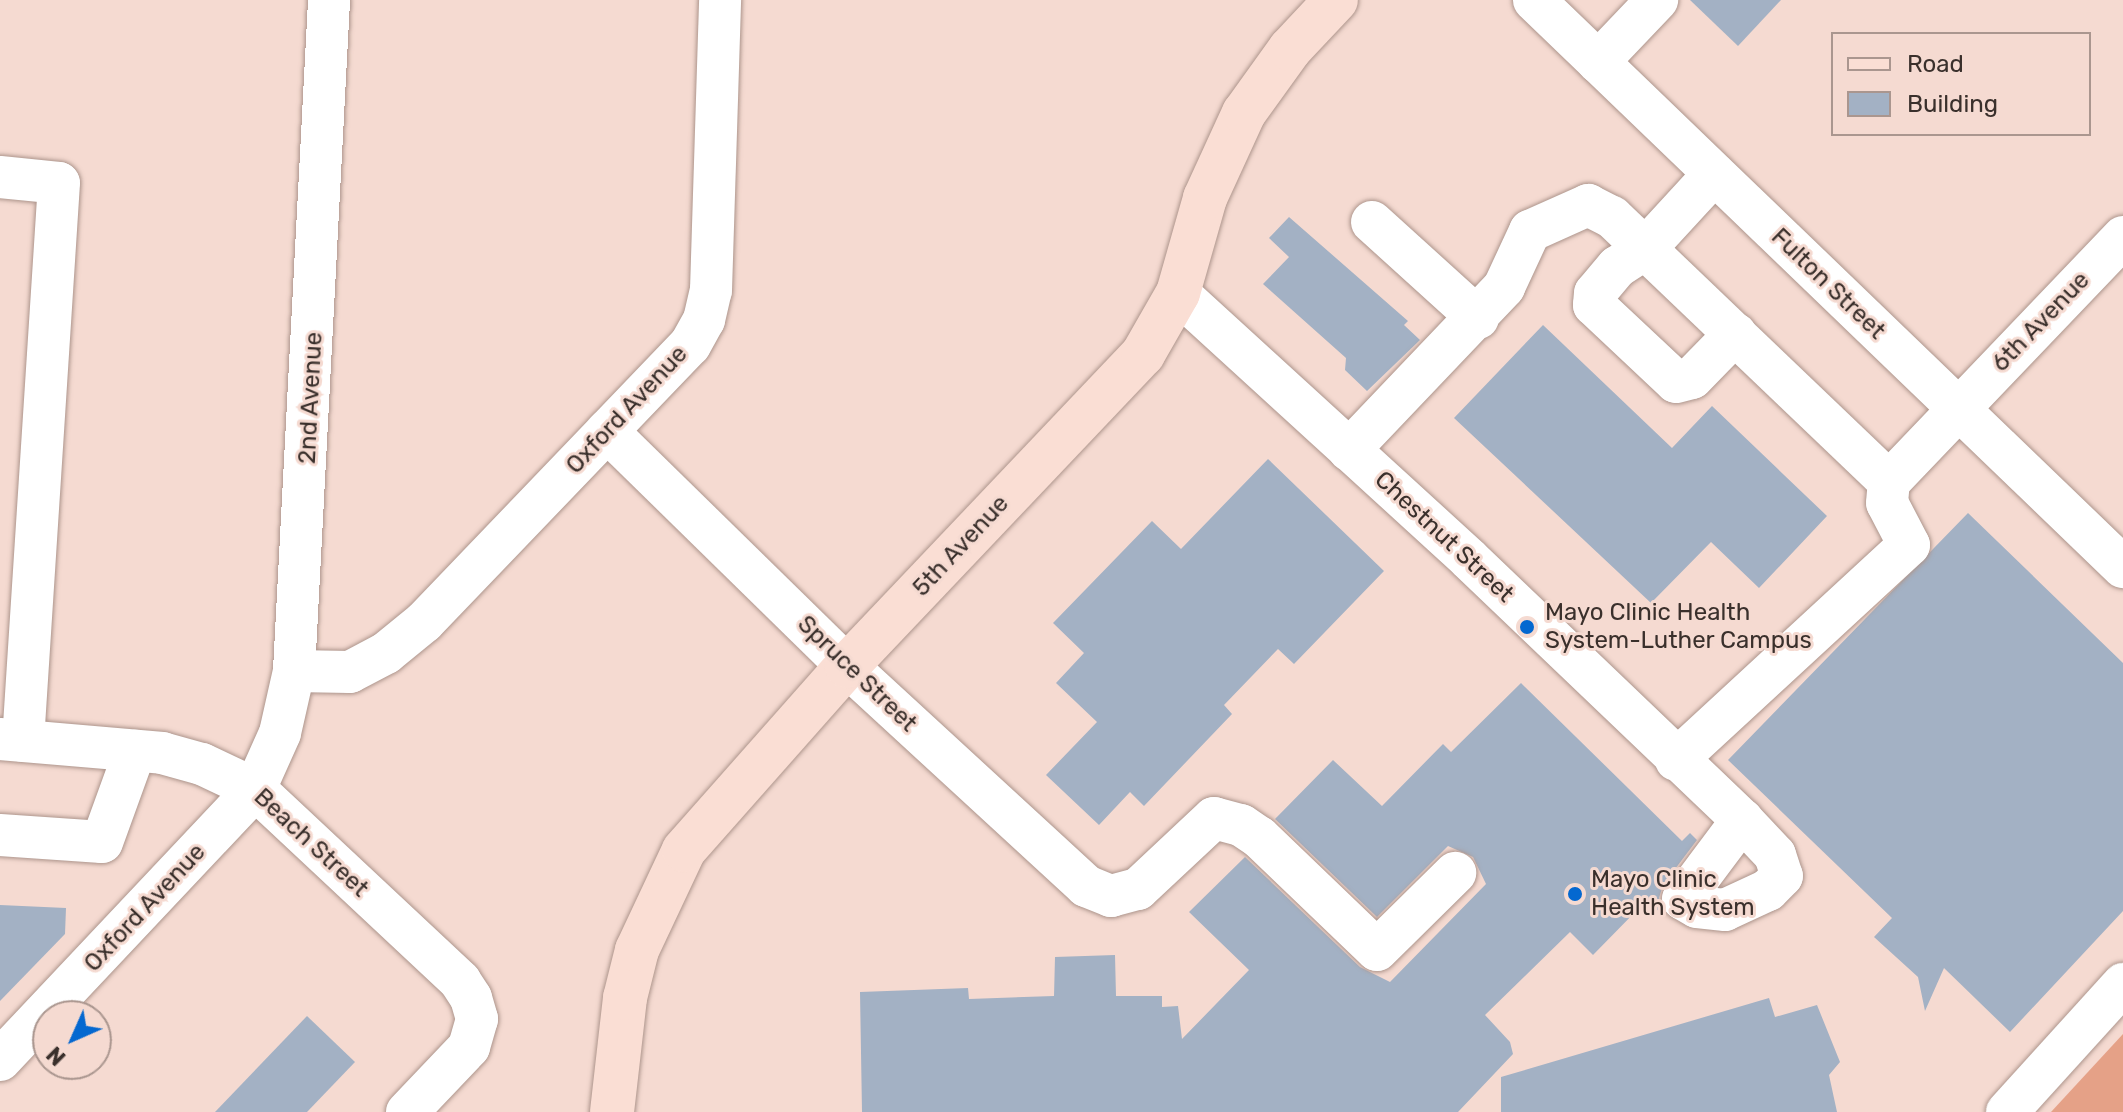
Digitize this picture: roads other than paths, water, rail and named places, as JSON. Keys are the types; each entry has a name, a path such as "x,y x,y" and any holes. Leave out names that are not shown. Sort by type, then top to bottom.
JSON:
{"main road":[{"name":"5th Avenue","path":"612,1105 625,998 637,950 684,850 847,666 1143,354 1178,293 1205,198 1233,134 1290,49 1336,0"}],"street":[{"name":"2nd Avenue","path":"255,789 280,733 294,671 329,0"},
{"name":"Oxford Avenue","path":"294,671 350,672 386,653 424,622 690,345 704,320 711,290 720,0"},
{"name":"Fulton Street","path":"1534,0 2123,567"},
{"path":"1598,62 1657,0"},
{"path":"1714,174 1645,249 1617,267 1595,293 1597,310 1676,382 1692,378 1735,334"},
{"path":"0,177 59,183 11,740"},
{"path":"1349,450 1478,318 1504,287 1525,239 1539,224 1596,206 1735,334 1889,482 1887,503 1909,545 1690,773"},
{"path":"1372,222 1478,318"},
{"name":"6th Avenue","path":"1889,482 2123,237"},
{"name":"Chestnut Street","path":"1178,293 1742,820"},
{"name":"Spruce Street","path":"607,431 847,666 1076,880 1097,892 1120,896 1150,882 1214,818 1241,825 1259,837 1377,950 1455,873"},
{"name":"Beach Street","path":"11,740 135,751 202,764 255,789 460,981 477,1019 469,1047 407,1112"},
{"path":"0,835 102,842 135,751"},
{"name":"Oxford Avenue","path":"0,1060 255,789"},
{"path":"2007,1112 2123,984"}],"place":[{"name":"Mayo Clinic Health System-Luther Campus","path":"1527,627"},
{"name":"Mayo Clinic Health System","path":"1575,894"}]}
